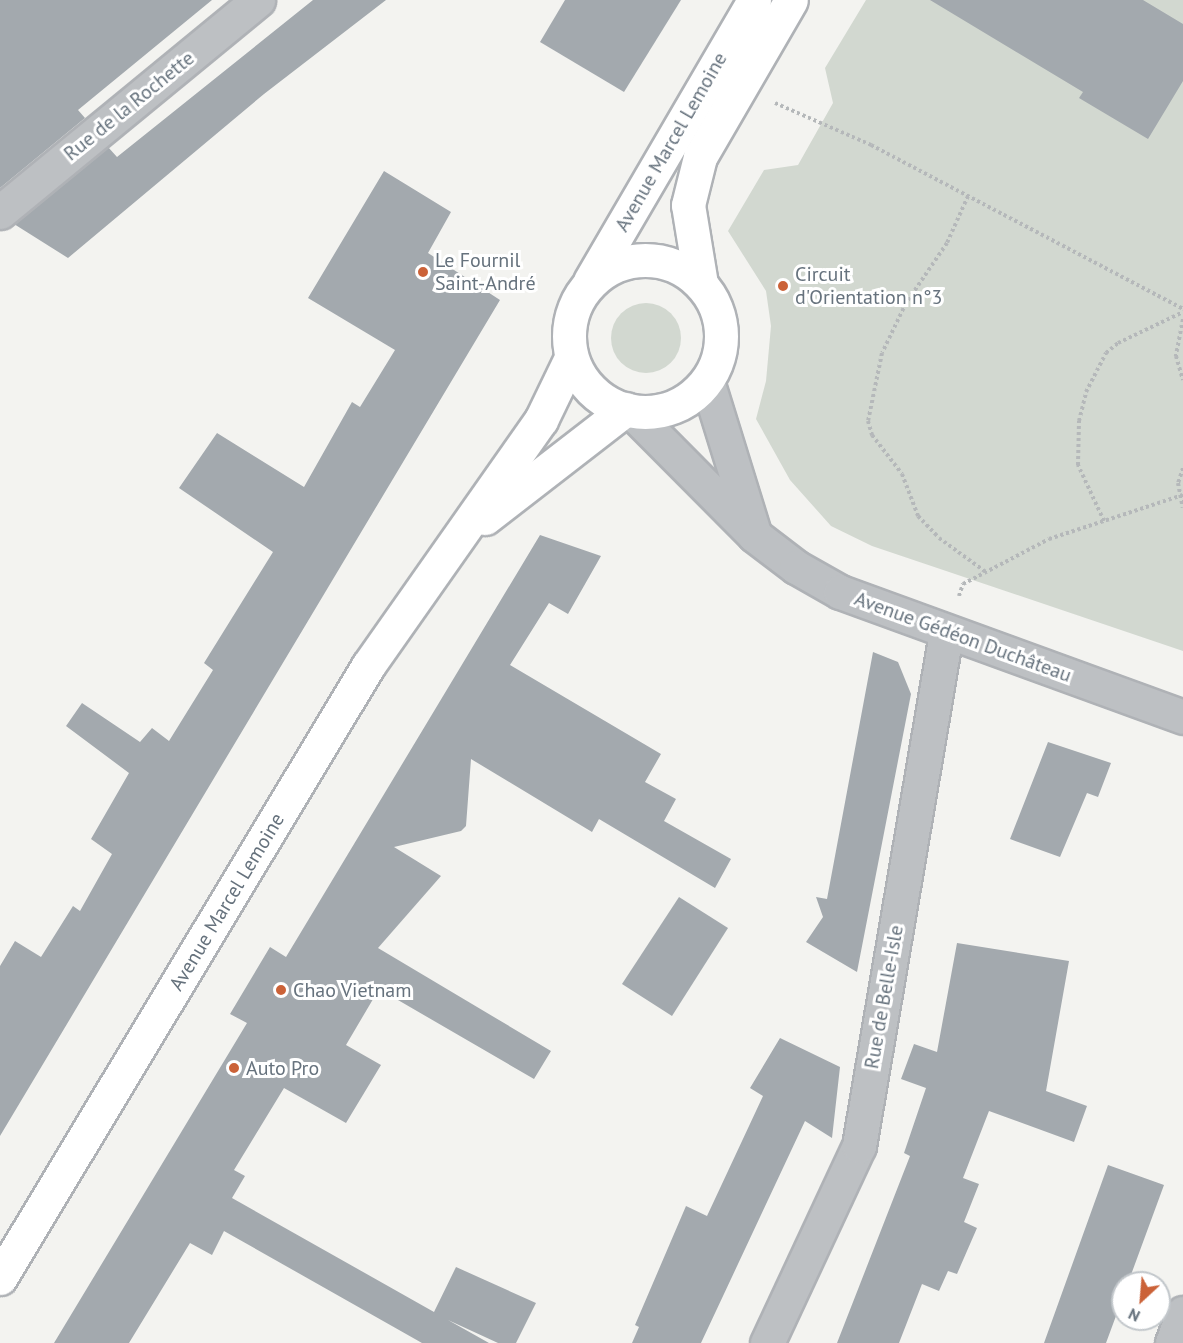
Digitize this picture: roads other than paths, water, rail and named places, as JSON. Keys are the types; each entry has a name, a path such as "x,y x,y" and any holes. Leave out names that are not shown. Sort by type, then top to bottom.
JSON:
{"main road":[{"name":"Avenue Marcel Lemoine","path":"589,284 754,0"},
{"name":"Avenue Marcel Lemoine","path":"701,284 688,205 690,187 699,157 791,0"},
{"path":"632,260 649,260 681,269 701,284 713,302 722,343 707,381 691,397 672,407 652,412 629,410 596,394 571,358 570,323 589,284 609,269 632,260"},
{"name":"Avenue Marcel Lemoine","path":"0,1278 368,666 464,533 541,420 571,358"},
{"name":"Avenue Marcel Lemoine","path":"464,533 629,410"}],"street":[{"name":"Rue de la Rochette","path":"0,212 258,0"},
{"path":"707,381 754,535"},
{"name":"Avenue Gédéon Duchâteau","path":"629,410 754,535 795,567 840,592 946,633 1183,717"},
{"name":"Rue de Belle-Isle","path":"767,1343 859,1146 946,633"},
{"path":"1172,1343 1183,1313"}],"place":[{"name":"Le Fournil Saint-André","path":"423,272"},
{"name":"Circuit d'Orientation n°3","path":"783,286"},
{"name":"Chao Vietnam","path":"281,990"},
{"name":"Auto Pro","path":"234,1068"}]}
